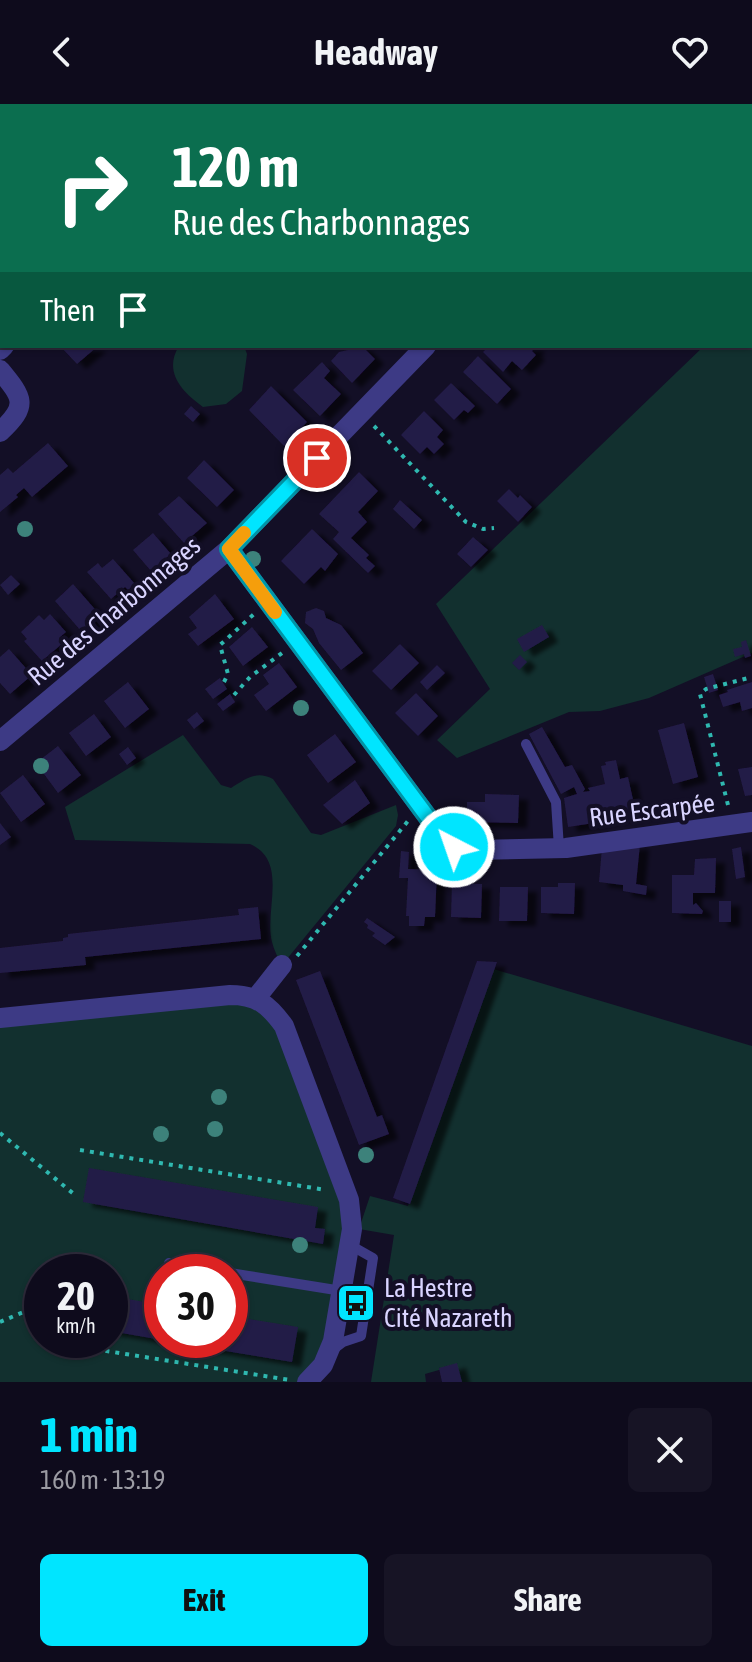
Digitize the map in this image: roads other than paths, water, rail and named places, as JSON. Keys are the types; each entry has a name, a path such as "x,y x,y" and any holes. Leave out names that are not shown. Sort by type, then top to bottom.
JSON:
{"street":[{"name":"Rue des Charbonnages","path":"0,741 229,549 424,348"},
{"path":"0,370 18,392 20,403 17,417 0,432"},
{"name":"Rue Escarpée","path":"229,549 444,839 454,847 469,850 559,848 743,824"},
{"path":"256,998 287,963"},
{"path":"0,1018 230,995 256,998 272,1009 284,1026 348,1194 352,1229 328,1355 323,1365 304,1382"}],"lane":[{"path":"526,744 556,802 559,848"},
{"path":"328,1355 343,1342 361,1336 373,1258 350,1245"},
{"path":"248,1275 342,1291"}],"place":[{"name":"La Hestre Cité Nazareth","path":"356,1303"}]}
